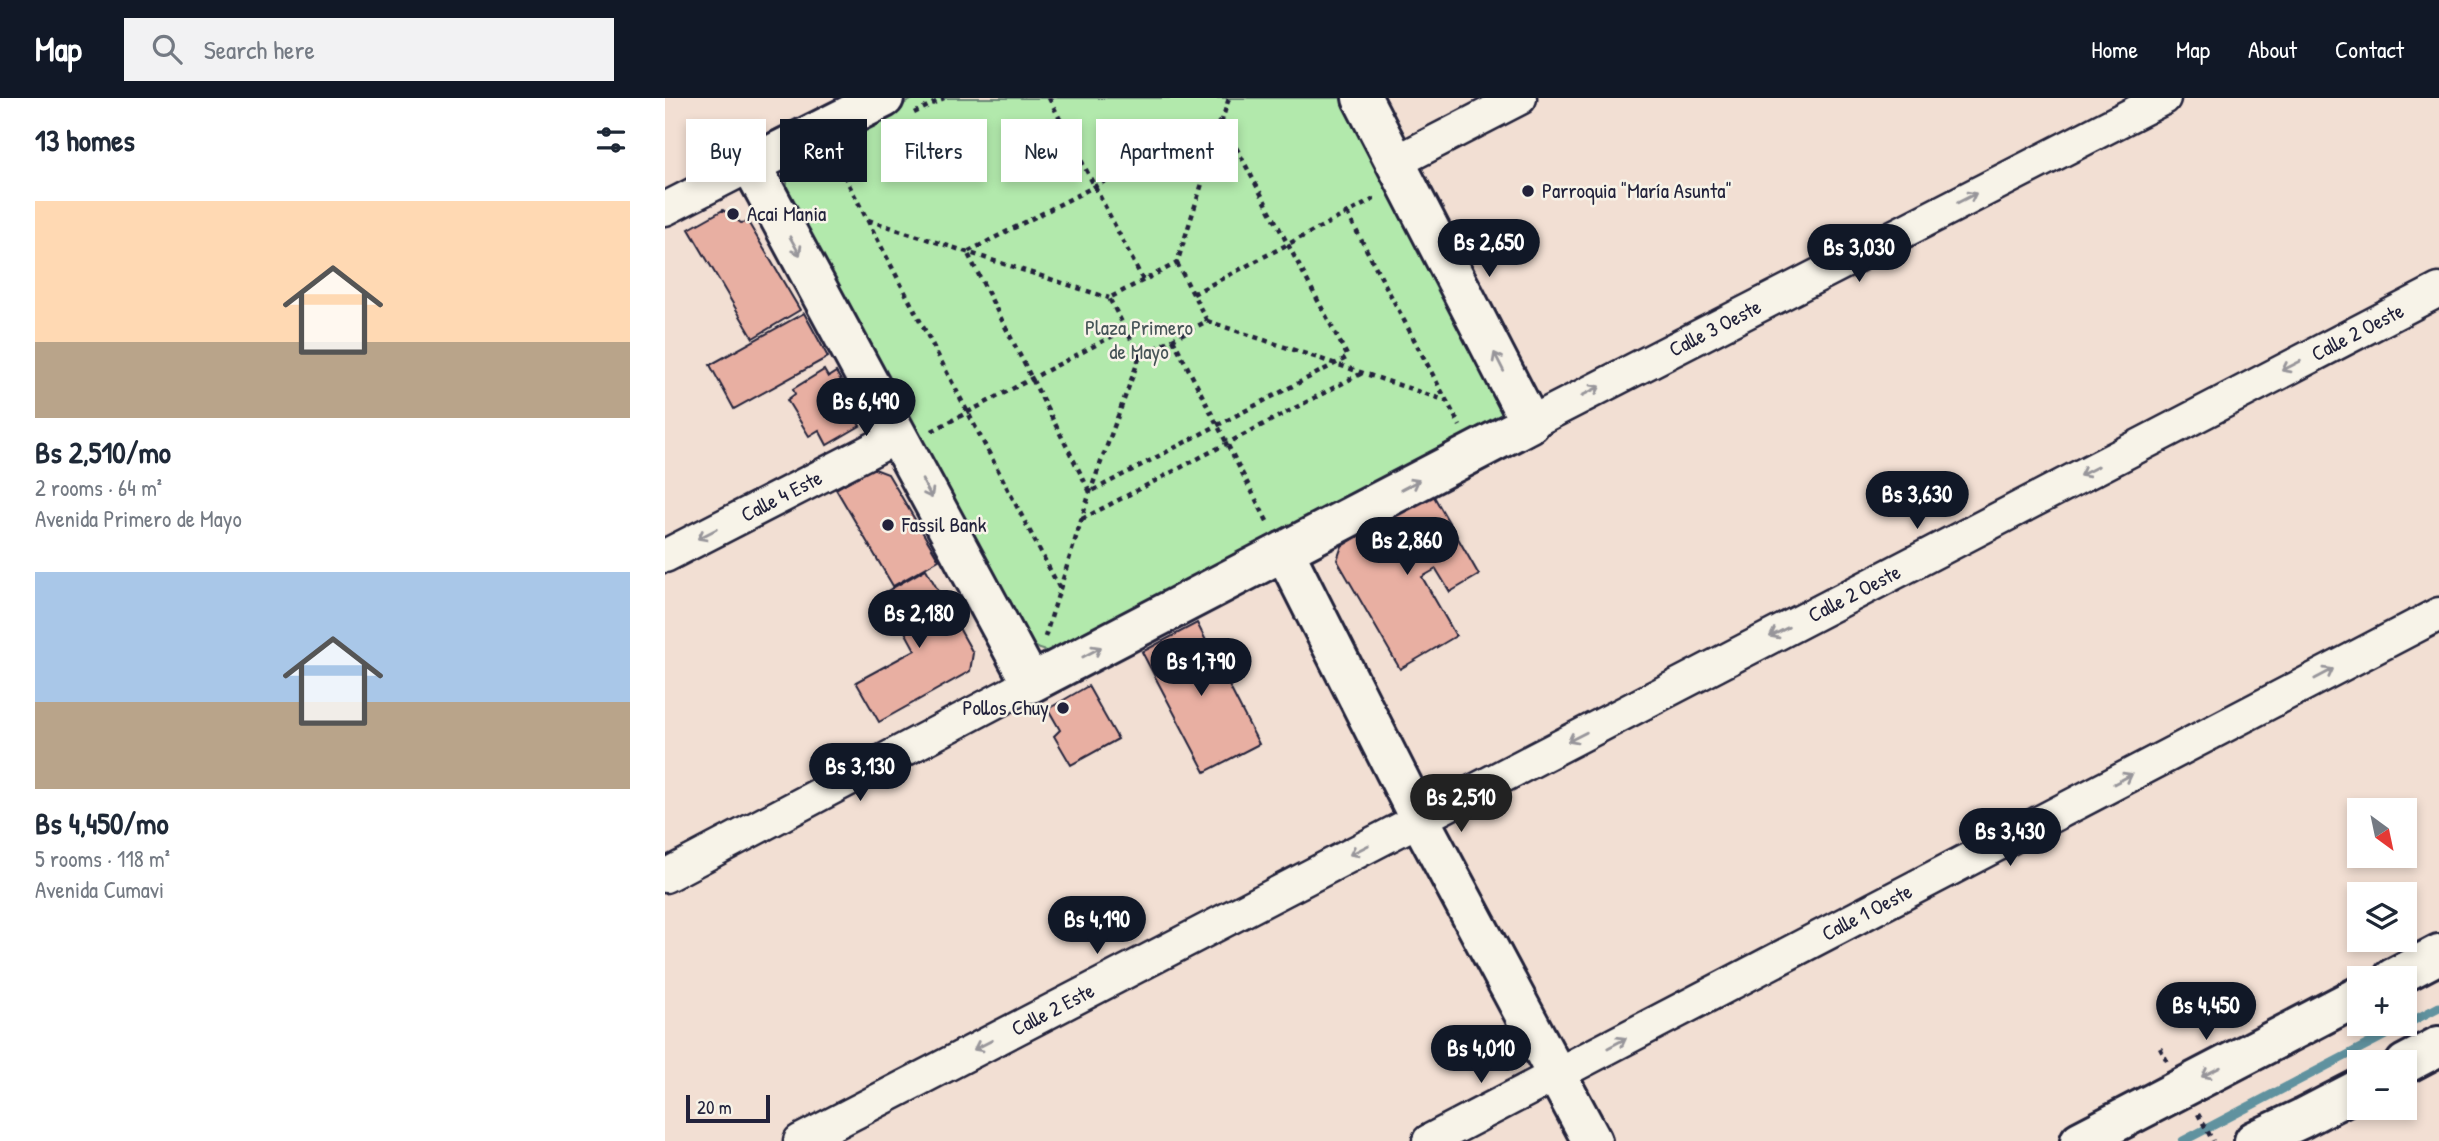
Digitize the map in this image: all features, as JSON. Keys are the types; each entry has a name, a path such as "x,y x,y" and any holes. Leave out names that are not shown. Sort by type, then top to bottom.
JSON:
{"street":[{"path":"665,876 1530,423 1389,179 1362,98"},
{"path":"1389,179 1520,98"},
{"name":"Calle 3 Oeste","path":"1530,423 2164,98"},
{"path":"766,158 896,107"},
{"path":"665,209 717,182"},
{"path":"762,182 914,435 1031,683"},
{"name":"Calle 2 Oeste","path":"1419,818 2439,290"},
{"name":"Calle 4 Este","path":"665,556 914,435"},
{"path":"1284,551 1419,818 1592,1141"},
{"name":"Calle 1 Oeste","path":"1429,1141 2439,614"},
{"name":"Calle 2 Este","path":"800,1141 1419,818"},
{"path":"2416,966 2439,954"},
{"path":"2080,1141 2347,1002"},
{"path":"2417,1058 2439,1046"},
{"path":"2254,1141 2309,1130 2347,1099"}],"path":[{"path":"896,107 944,98"},
{"path":"1049,98 1143,280"},
{"path":"1223,119 1229,98"},
{"path":"1090,492 1348,357 1238,151"},
{"path":"1193,294 1347,214 1389,179"},
{"path":"848,182 1060,589"},
{"path":"967,252 1102,182"},
{"path":"1203,182 1177,263 1207,321 1447,401"},
{"path":"1347,214 1462,429"},
{"path":"868,220 1109,298 1140,356"},
{"path":"967,252 1090,492"},
{"path":"1109,298 1177,263"},
{"path":"1045,637 1090,492 1140,356 1207,321"},
{"path":"914,435 968,412 1126,329"},
{"path":"1173,339 1284,551"},
{"path":"1081,519 1364,372"},
{"path":"1037,633 1054,640"},
{"path":"2192,1104 2213,1141"}],"green space":[{"name":"Plaza Primero de Mayo","path":"915,98 1344,98 1504,409 1495,427 1056,654 1040,649 1021,638 787,187 787,182 867,182 867,122"}],"building":[{"path":"723,210 741,223 748,222 800,310 753,338 689,229"},
{"path":"804,313 828,357 734,409 710,365"},
{"path":"824,370 828,377 836,372 858,409 852,413 860,426 827,445 819,430 809,436 787,400 795,394 793,389"},
{"name":"Fassil Bank","path":"872,468 888,474 939,560 893,586 836,489"},
{"path":"1432,493 1479,575 1450,592 1436,569 1422,577 1456,636 1400,669 1337,560 1342,546"},
{"path":"926,569 973,653 970,671 879,722 856,682 915,650 884,593"},
{"path":"1197,623 1259,744 1205,772 1142,652"},
{"path":"1088,686 1118,739 1071,765 1054,736 1060,730 1048,709"}],"waterway":[{"path":"2183,1141 2439,1007"}],"place":[{"name":"Parroquia \"María Asunta\"","path":"1528,191"},
{"name":"Acai Mania","path":"733,214"},
{"name":"Fassil Bank","path":"888,525"},
{"name":"Pollos Chuy","path":"1063,708"}]}
